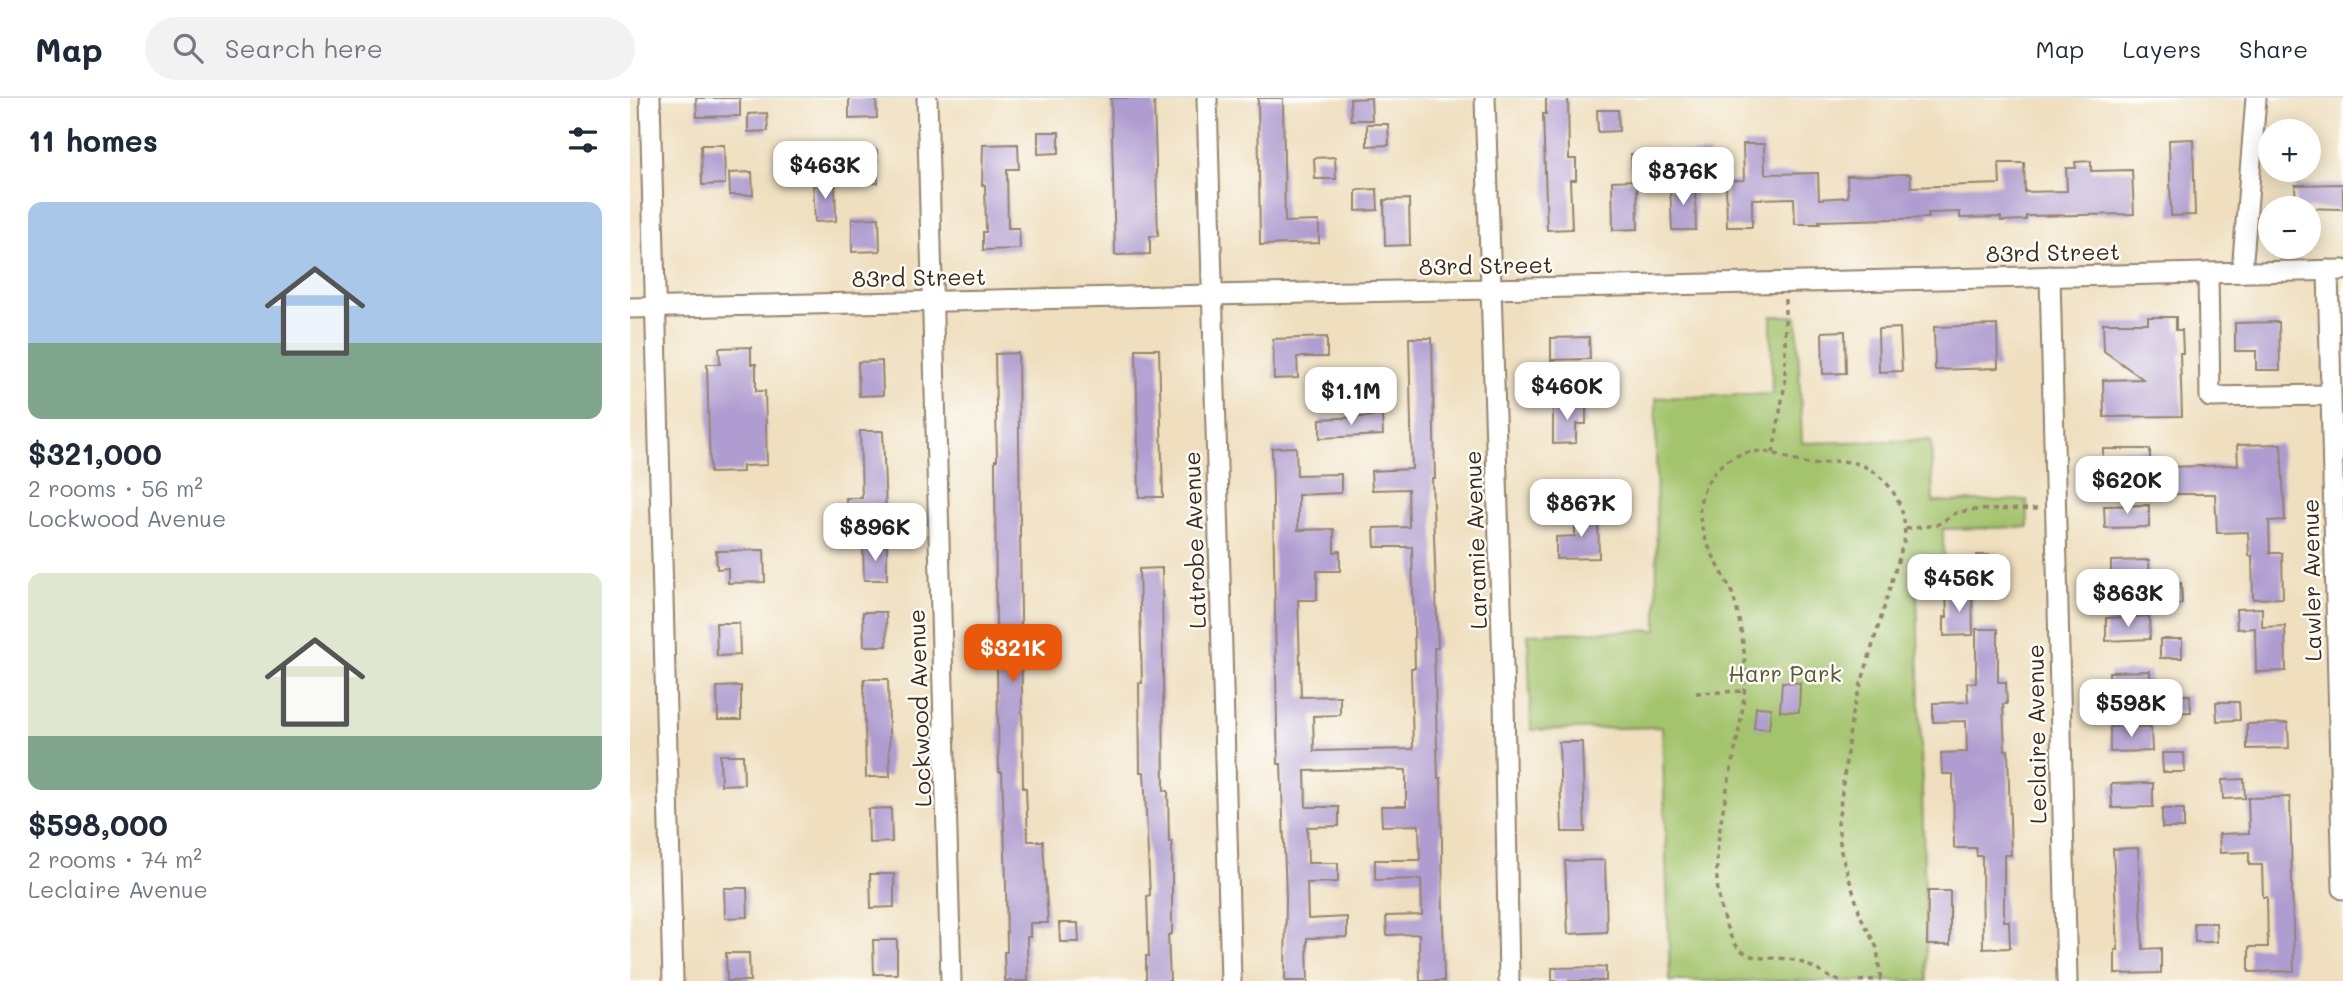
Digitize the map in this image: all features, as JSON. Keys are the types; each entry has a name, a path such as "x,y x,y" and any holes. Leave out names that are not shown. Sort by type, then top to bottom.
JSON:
{"street":[{"path":"650,98 673,981"},
{"name":"Lockwood Avenue","path":"927,98 951,981"},
{"name":"Latrobe Avenue","path":"1207,98 1231,981"},
{"name":"Laramie Avenue","path":"1485,98 1504,699 1509,981"},
{"path":"2242,272 2256,98"},
{"name":"83rd Street","path":"630,308 2336,270"},
{"name":"Lawler Avenue","path":"2336,270 2330,395 2343,889"},
{"path":"2208,273 2210,397 2330,395"},
{"name":"Leclaire Avenue","path":"2050,276 2067,981"}],"path":[{"path":"1773,453 1785,383 1784,282"},
{"path":"1840,981 1798,961 1753,957 1744,953 1732,938 1725,921 1717,869 1718,843 1741,727 1746,663 1736,607 1699,523 1703,492 1710,478 1721,466 1744,453 1773,453 1810,465 1840,461 1862,465 1886,481 1895,495 1906,529 1852,714 1838,823 1841,852 1861,917 1877,948 1881,980 1859,981"},
{"path":"1906,529 1937,525 1956,513 1970,510 2055,508"},
{"path":"1696,693 1745,691"}],"green space":[{"name":"Harr Park","path":"1771,316 1797,316 1802,443 1931,440 1933,502 2027,500 2028,527 1943,529 1944,591 1917,593 1927,981 1670,981 1662,727 1531,730 1528,634 1657,630 1656,398 1772,394"}],"building":[{"path":"696,98 740,98 740,116 697,117"},
{"path":"849,98 876,98 877,118 849,119"},
{"path":"1111,98 1154,98 1158,236 1150,236 1150,254 1115,255"},
{"path":"1258,98 1283,98 1285,222 1319,221 1319,243 1260,245"},
{"path":"1371,98 1372,120 1351,120 1350,99"},
{"path":"1546,98 1568,98 1569,159 1576,159 1576,180 1570,180 1572,229 1547,230 1543,114 1546,114"},
{"path":"1597,110 1618,110 1619,131 1598,132"},
{"path":"767,113 768,131 748,132 748,114"},
{"path":"1367,124 1388,124 1389,145 1367,146"},
{"path":"1038,132 1059,132 1059,153 1038,154"},
{"path":"2193,139 2195,215 2171,216 2169,140"},
{"path":"1018,144 1019,169 1007,169 1008,228 1019,228 1020,249 983,250 983,232 986,232 985,185 982,185 983,145"},
{"path":"1743,144 1764,144 1765,174 1818,173 1819,199 1848,197 1847,176 1910,174 1911,187 2000,184 1999,163 2024,163 2025,192 2067,191 2066,168 2076,168 2075,162 2091,161 2091,171 2132,170 2134,214 2026,216 2026,220 2001,221 2001,217 1960,218 1960,212 1928,213 1929,218 1795,224 1794,198 1752,199 1752,227 1727,227 1726,181 1744,180"},
{"path":"701,145 724,145 725,184 702,185"},
{"path":"877,150 878,183 851,184 849,151"},
{"path":"1653,153 1653,177 1632,178 1631,154"},
{"path":"1709,153 1709,174 1688,175 1687,154"},
{"path":"1335,157 1336,179 1315,179 1314,158"},
{"path":"752,172 753,195 730,195 729,173"},
{"path":"835,180 836,221 815,222 813,181"},
{"path":"1637,180 1638,229 1613,230 1612,181"},
{"path":"1670,184 1695,184 1696,230 1672,230"},
{"path":"2343,184 2343,209 2321,209 2321,196 2295,196 2295,185"},
{"path":"1377,189 1378,210 1356,211 1356,190"},
{"path":"1409,199 1410,245 1385,246 1384,200"},
{"path":"879,218 880,251 852,252 852,219"},
{"path":"2148,317 2176,317 2176,330 2182,330 2182,416 2104,417 2103,380 2143,379 2104,351 2103,323 2148,323"},
{"path":"2279,322 2280,370 2256,370 2256,351 2235,351 2235,323"},
{"path":"1997,325 1998,368 1935,370 1934,327"},
{"path":"1900,328 1902,371 1879,372 1878,329"},
{"path":"1845,331 1846,373 1823,374 1822,332"},
{"path":"1327,337 1327,357 1297,357 1298,378 1274,379 1273,339"},
{"path":"1589,337 1590,359 1551,360 1551,338"},
{"path":"1409,338 1432,338 1435,478 1432,478 1438,648 1434,648 1438,778 1441,778 1444,981 1420,981 1419,934 1387,935 1386,916 1422,915 1421,879 1375,880 1375,860 1420,860 1419,825 1382,826 1381,806 1406,806 1406,770 1371,769 1305,771 1306,807 1339,807 1339,826 1307,827 1308,863 1338,863 1338,882 1307,883 1308,919 1347,917 1347,937 1307,938 1308,981 1285,981 1286,896 1281,764 1278,764 1272,448 1296,447 1297,475 1341,474 1341,493 1298,495 1298,530 1334,529 1334,552 1340,551 1340,571 1317,571 1317,600 1298,600 1301,697 1340,696 1340,715 1313,716 1314,751 1413,749 1411,668 1415,668 1412,547 1375,547 1374,528 1409,527 1408,489 1372,490 1371,471 1412,469"},
{"path":"751,347 751,364 756,364 756,391 765,391 767,465 743,466 743,472 710,473 707,364 720,364 719,348"},
{"path":"1136,349 1159,349 1163,497 1139,497"},
{"path":"1018,353 1023,788 1026,788 1028,841 1043,841 1048,923 1030,923 1030,937 1027,937 1028,981 1005,981 1006,882 1002,772 999,772 996,624 995,354"},
{"path":"882,361 883,395 859,396 858,362"},
{"path":"1586,404 1586,424 1576,424 1576,443 1553,444 1553,405"},
{"path":"1382,416 1383,435 1320,438 1320,419"},
{"path":"860,431 883,431 886,515 846,516 846,498 862,498"},
{"path":"2281,444 2285,520 2269,521 2270,553 2282,553 2283,598 2253,599 2252,556 2249,556 2248,532 2217,533 2215,494 2168,494 2167,467 2238,465 2237,445"},
{"path":"2103,449 2150,449 2150,475 2103,475"},
{"path":"2149,505 2149,527 2105,528 2104,506"},
{"path":"1598,512 1599,558 1556,559 1556,537 1575,536 1575,513"},
{"path":"887,546 887,580 864,580 863,547"},
{"path":"764,550 765,582 728,583 728,568 717,569 716,551"},
{"path":"1977,555 2003,555 2006,592 1977,592"},
{"path":"2149,560 2150,582 2111,584 2111,561"},
{"path":"1162,568 1164,791 1168,791 1169,842 1172,842 1172,934 1168,935 1170,981 1146,981 1146,956 1149,956 1147,896 1150,895 1144,772 1140,772 1139,683 1142,683 1139,569"},
{"path":"2181,583 2182,604 2158,605 2158,584"},
{"path":"1972,590 1973,635 1944,636 1944,617 1947,617 1946,591"},
{"path":"2262,608 2262,627 2285,626 2286,671 2256,672 2255,628 2237,629 2236,609"},
{"path":"863,612 886,612 887,646 864,646"},
{"path":"2149,616 2150,639 2106,641 2106,618"},
{"path":"716,623 739,623 740,655 717,656"},
{"path":"1976,629 1998,629 1998,682 2006,682 2007,704 2003,704 2005,750 2008,750 2011,855 2004,855 2004,921 2009,921 2010,948 1983,949 1982,856 1977,856 1976,848 1954,848 1953,774 1942,774 1941,753 1967,752 1966,721 1933,722 1933,703 1968,702 1967,683 1976,683"},
{"path":"2160,639 2182,639 2182,658 2160,658"},
{"path":"2150,671 2151,696 2109,696 2109,672"},
{"path":"864,679 888,679 890,777 866,777"},
{"path":"1782,682 1800,683 1799,712 1780,711"},
{"path":"741,686 741,720 718,720 717,687"},
{"path":"2190,695 2191,712 2162,713 2162,696"},
{"path":"2216,702 2239,702 2240,720 2217,721"},
{"path":"1756,707 1771,708 1769,729 1754,728"},
{"path":"2288,723 2289,748 2247,749 2247,724"},
{"path":"2110,727 2151,727 2152,751 2110,752"},
{"path":"1559,742 1582,742 1585,832 1562,832"},
{"path":"2162,753 2184,753 2185,772 2163,772"},
{"path":"720,755 743,755 744,784 721,785"},
{"path":"2244,779 2245,798 2223,799 2222,780"},
{"path":"2153,783 2153,807 2112,808 2111,784"},
{"path":"2290,797 2294,971 2249,972 2249,947 2268,947 2267,897 2263,897 2262,865 2249,865 2249,852 2220,853 2219,834 2249,833 2248,798"},
{"path":"891,808 892,842 869,843 868,809"},
{"path":"2162,809 2184,809 2184,828 2162,828"},
{"path":"2138,848 2143,949 2161,948 2161,973 2115,974 2115,950 2118,950 2113,849"},
{"path":"1605,860 1607,932 1568,934 1565,861"},
{"path":"870,874 894,874 894,907 871,908"},
{"path":"724,888 747,888 748,917 725,918"},
{"path":"1928,891 1950,891 1950,945 1927,945"},
{"path":"1059,923 1078,923 1079,942 1060,942"},
{"path":"2194,923 2216,923 2217,942 2195,942"},
{"path":"873,940 897,940 897,974 874,974"},
{"path":"726,953 749,953 750,981 727,981"},
{"path":"1606,967 1606,981 1552,981 1552,968"}]}
